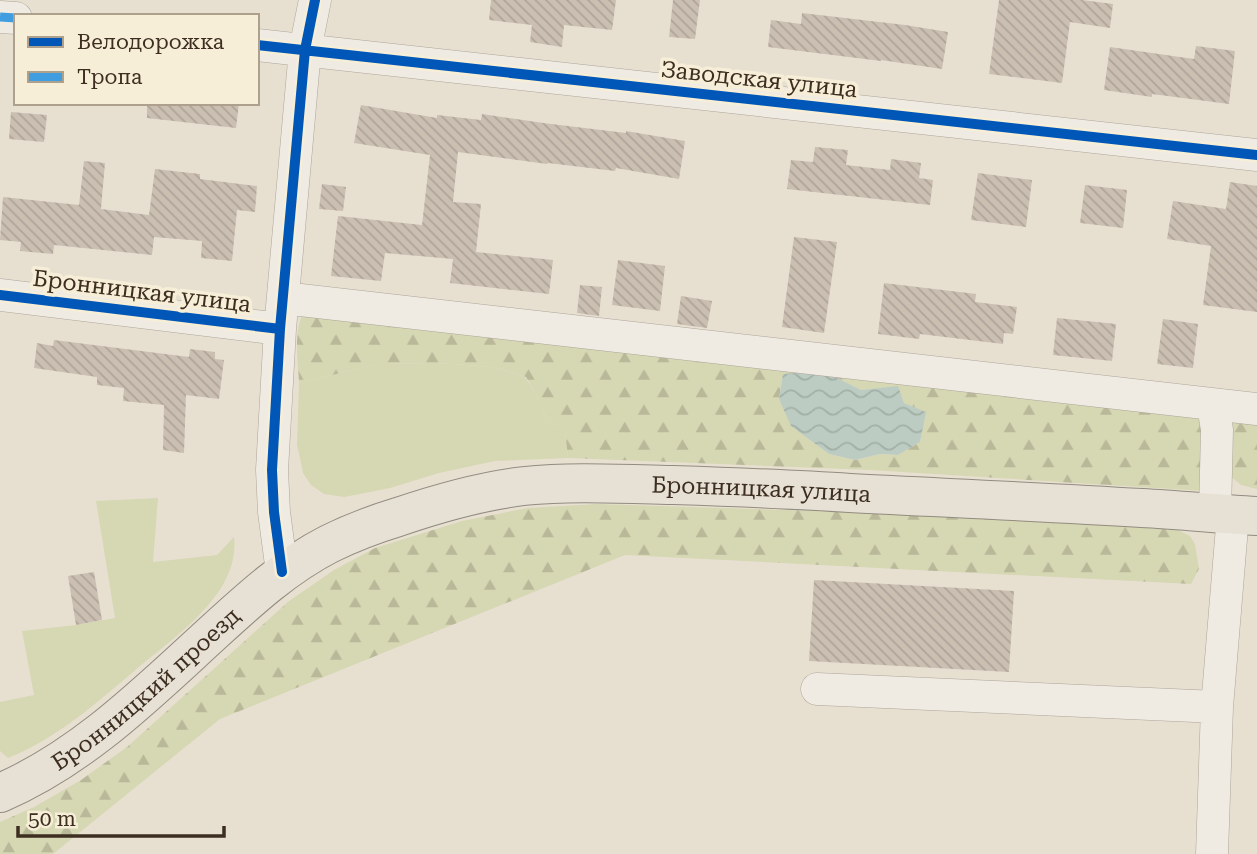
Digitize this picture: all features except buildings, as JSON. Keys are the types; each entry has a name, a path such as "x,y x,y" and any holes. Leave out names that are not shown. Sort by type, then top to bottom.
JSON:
{"main road":[{"name":"Бронницкая улица","path":"282,572 329,544 376,524 473,495 524,486 612,483 791,489 1235,515"},
{"name":"Бронницкий проезд","path":"0,793 58,762 95,736 282,572"}],"street":[{"path":"282,572 272,471 280,329 305,50 315,0"},
{"name":"Заводская улица","path":"259,45 1257,155"},
{"name":"Бронницкая улица","path":"0,295 280,329"},
{"path":"283,298 1257,409"},
{"path":"1212,854 1217,707 1235,515 1213,405"},
{"path":"817,688 1217,707"}],"green space":[{"path":"316,307 679,352 1189,406 1202,418 1207,433 1204,491 870,470 568,458 565,431 547,419 526,377 494,367 437,363 378,364 299,383 297,337 304,311","holes":["823,371 861,390 898,387 904,403 925,412 920,442 898,455 880,454 855,460 829,454 792,426 779,399 783,375"]},
{"path":"437,363 494,367 525,377 547,419 565,431 568,458 495,461 344,497 324,494 311,485 303,473 297,445 299,383 378,364"},
{"path":"1257,415 1257,489 1241,485 1230,476 1231,420"},
{"path":"158,498 153,562 217,555 234,537 233,557 225,582 194,620 94,705 61,730 8,758 0,751 0,702 34,695 22,631 115,618 96,501"},
{"path":"597,504 1017,519 1178,530 1190,536 1195,544 1199,569 1191,584 625,555 220,719 53,854 0,854 0,822 34,807 81,780 127,747 289,601 334,570 375,548 462,521 527,508"}],"water":[{"path":"823,371 861,390 898,386 904,403 926,412 920,442 898,455 880,454 855,460 829,454 791,426 779,399 783,374"}],"marked path":[{"path":"0,17 14,18"}],"cycle path":[{"path":"282,572 274,512 272,470 280,329 305,50 315,0"},
{"path":"259,45 1257,155"},
{"path":"0,295 280,329"}]}
